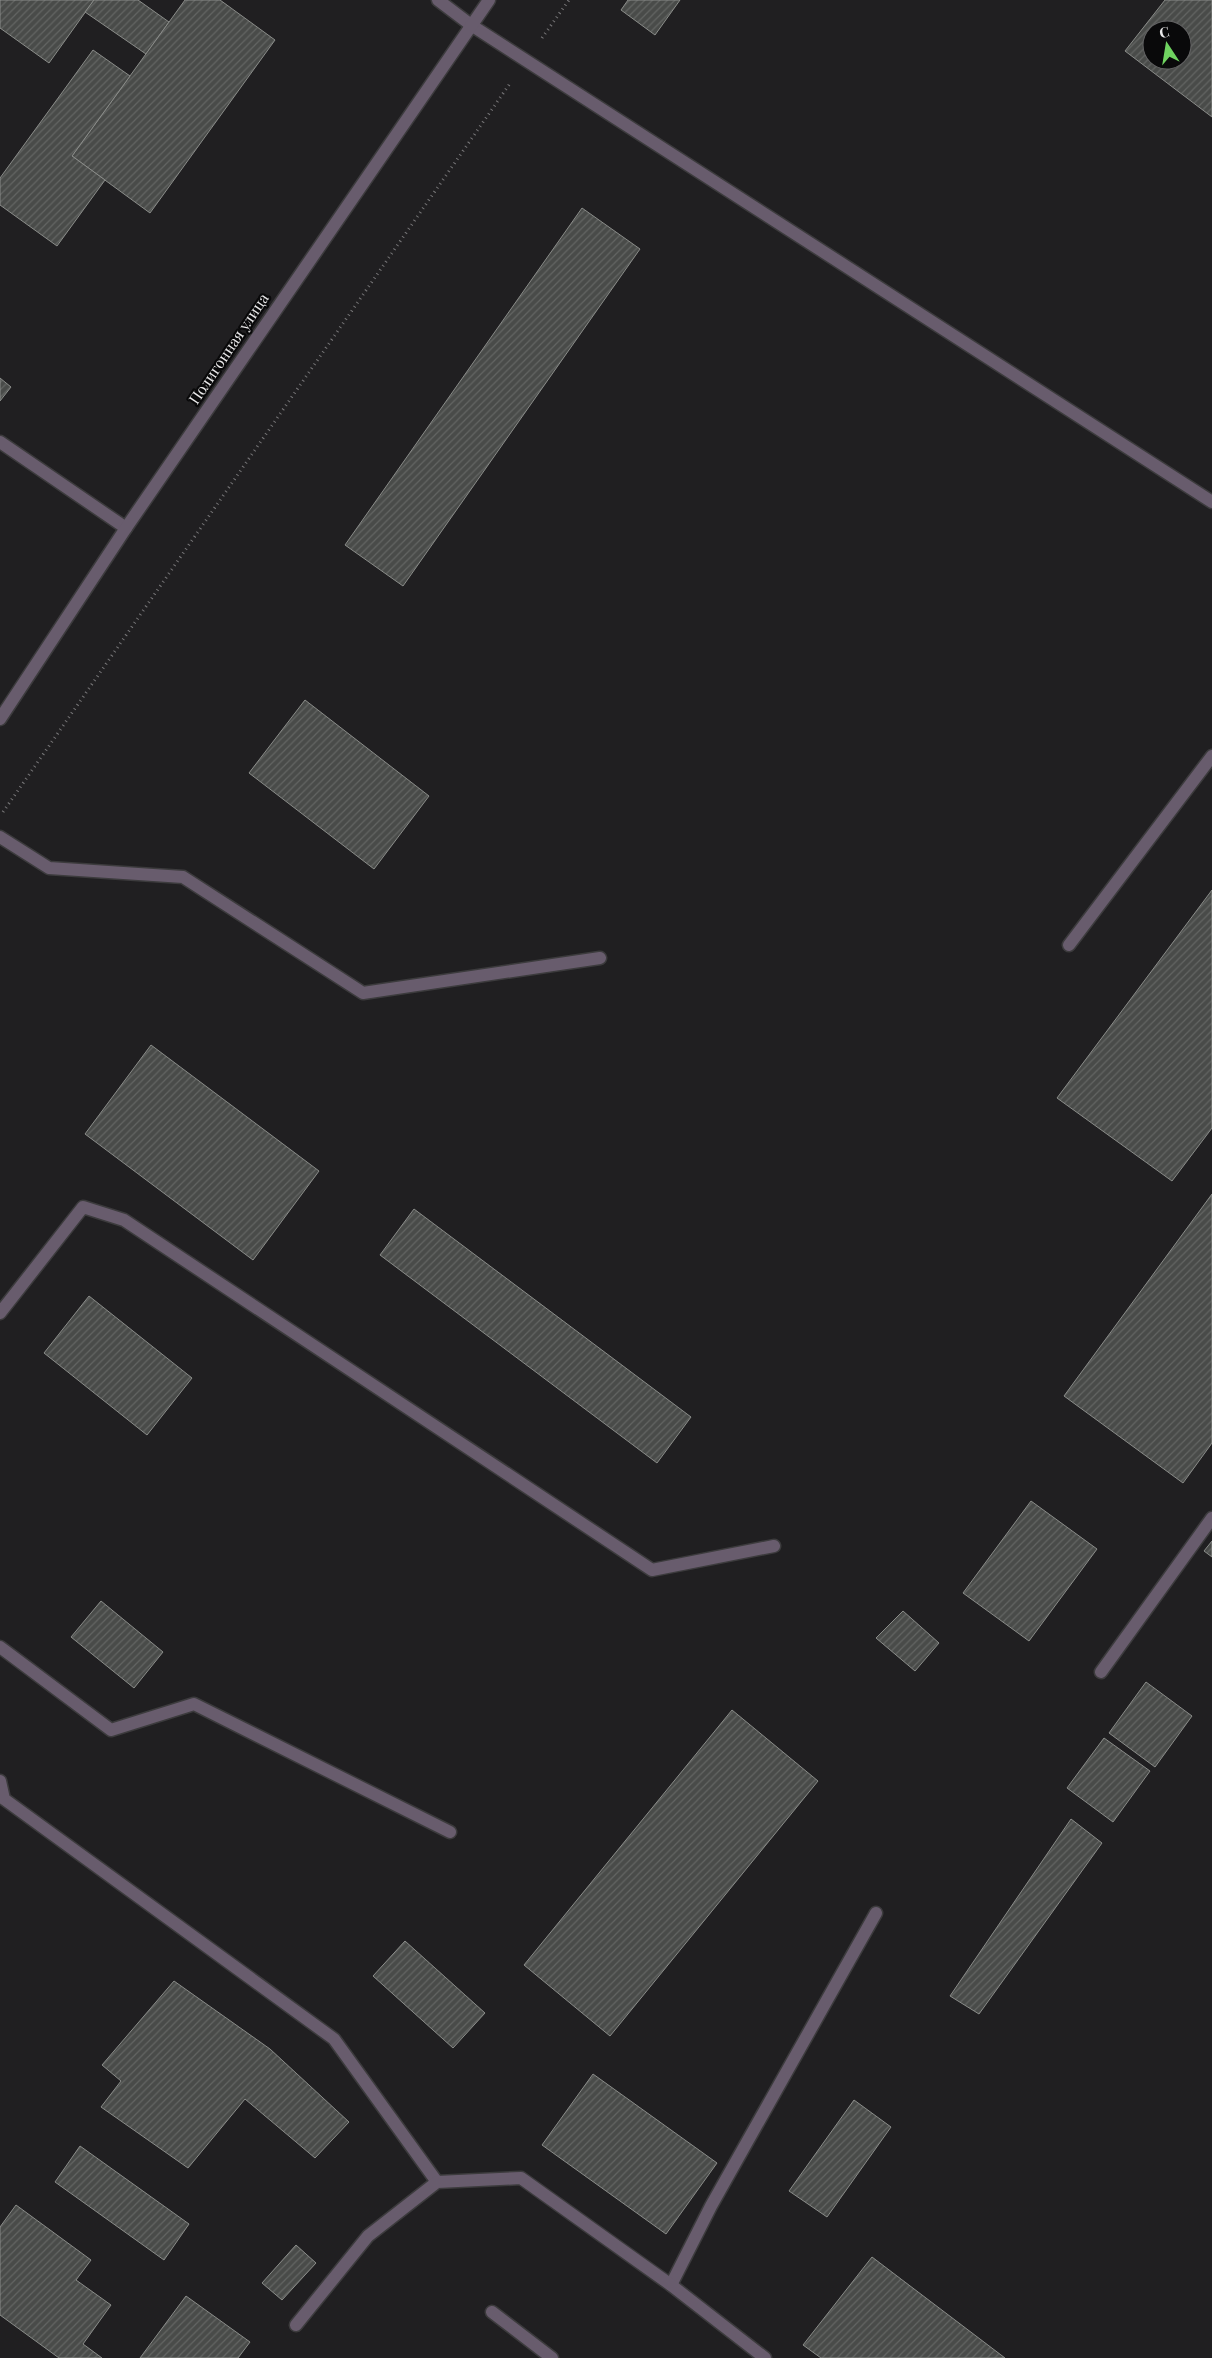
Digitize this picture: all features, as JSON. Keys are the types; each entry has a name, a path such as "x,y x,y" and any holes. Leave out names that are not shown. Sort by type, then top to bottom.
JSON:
{"lane":[{"path":"438,0 472,25 1212,502"},
{"name":"Полигонная улица","path":"0,719 126,528 489,0"},
{"path":"0,442 126,528"},
{"path":"1070,945 1212,756"},
{"path":"0,837 49,868 183,877 364,993 600,958"},
{"path":"0,1313 83,1207 124,1220 652,1570 774,1546"},
{"path":"1101,1672 1212,1518"},
{"path":"0,1647 111,1730 194,1704 450,1832"},
{"path":"0,1781 4,1799 334,2039 437,2182"},
{"path":"671,2285 711,2206 876,1913"},
{"path":"296,2325 368,2236 437,2182 521,2178 671,2285 765,2358"},
{"path":"492,2312 552,2358"}],"path":[{"path":"0,816 569,0"}],"building":[{"path":"0,0 94,0 49,63 0,28"},
{"path":"94,0 138,0 169,22 146,54 85,12"},
{"path":"185,0 220,0 275,40 150,213 72,156"},
{"path":"628,0 680,0 655,35 621,10"},
{"path":"1165,0 1212,0 1212,117 1150,70 1192,70 1192,20 1149,20"},
{"path":"1142,29 1142,64 1125,51"},
{"path":"93,50 130,76 72,156 105,180 57,246 0,205 0,178"},
{"path":"582,208 640,249 403,586 345,545"},
{"path":"0,378 11,387 0,401"},
{"path":"305,700 429,796 374,869 249,773"},
{"path":"1212,890 1212,1128 1172,1181 1057,1098"},
{"path":"151,1045 319,1171 253,1260 85,1134"},
{"path":"1212,1194 1212,1443 1183,1483 1064,1396"},
{"path":"414,1209 691,1417 657,1463 380,1255"},
{"path":"89,1296 192,1378 147,1435 44,1353"},
{"path":"1031,1501 1097,1549 1029,1641 963,1593"},
{"path":"1212,1541 1212,1557 1204,1551"},
{"path":"101,1601 163,1652 134,1688 71,1637"},
{"path":"903,1611 939,1643 915,1671 876,1638"},
{"path":"1146,1682 1192,1716 1155,1767 1109,1733"},
{"path":"732,1710 818,1781 610,2036 524,1965"},
{"path":"1104,1738 1150,1771 1113,1822 1067,1788"},
{"path":"1071,1819 1102,1843 979,2014 950,1996"},
{"path":"405,1941 485,2013 453,2048 373,1976"},
{"path":"174,1981 270,2049 349,2122 315,2158 245,2099 188,2168 101,2107 121,2081 102,2065"},
{"path":"593,2074 717,2163 666,2234 542,2145"},
{"path":"854,2100 891,2127 827,2217 789,2191"},
{"path":"80,2146 189,2224 164,2260 55,2182"},
{"path":"16,2205 91,2260 76,2280 111,2305 83,2344 102,2358 59,2358 0,2315 0,2227"},
{"path":"296,2245 316,2263 282,2300 262,2283"},
{"path":"872,2257 1005,2358 821,2358 803,2345"},
{"path":"186,2296 250,2342 238,2358 140,2358"}]}
